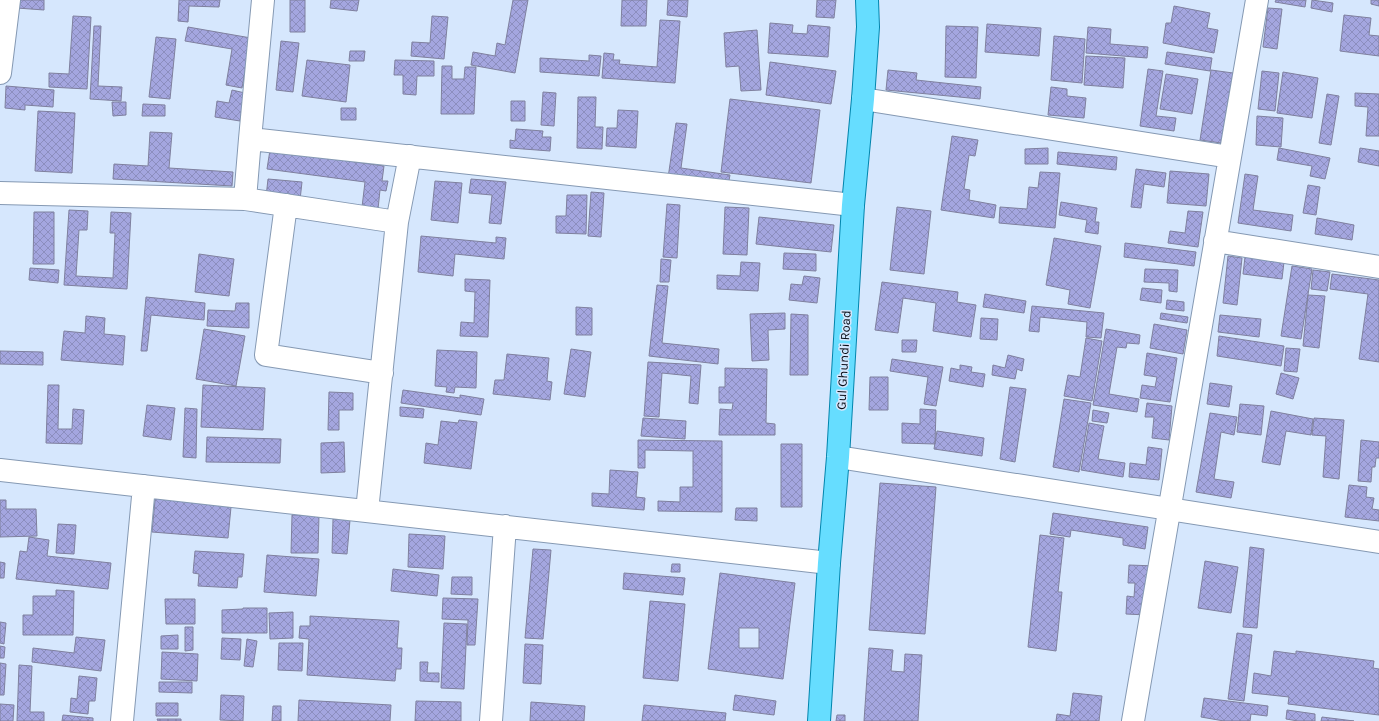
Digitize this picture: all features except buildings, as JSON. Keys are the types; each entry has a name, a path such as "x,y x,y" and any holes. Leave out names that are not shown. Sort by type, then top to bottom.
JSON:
{"main road":[{"name":"Gul Ghundi Road","path":"819,721 829,563 838,456 853,205 868,27 867,0"}],"street":[{"path":"0,72 9,0"},
{"path":"245,199 263,0"},
{"path":"1133,721 1214,241 1257,0"},
{"path":"863,99 1230,157"},
{"path":"250,139 853,205"},
{"path":"367,511 397,222 410,156"},
{"path":"0,193 245,199 397,222"},
{"path":"286,205 266,355 382,373"},
{"path":"1214,241 1379,266"},
{"path":"838,456 1379,542"},
{"path":"0,470 829,563"},
{"path":"122,721 144,486"},
{"path":"491,721 505,526"}]}
